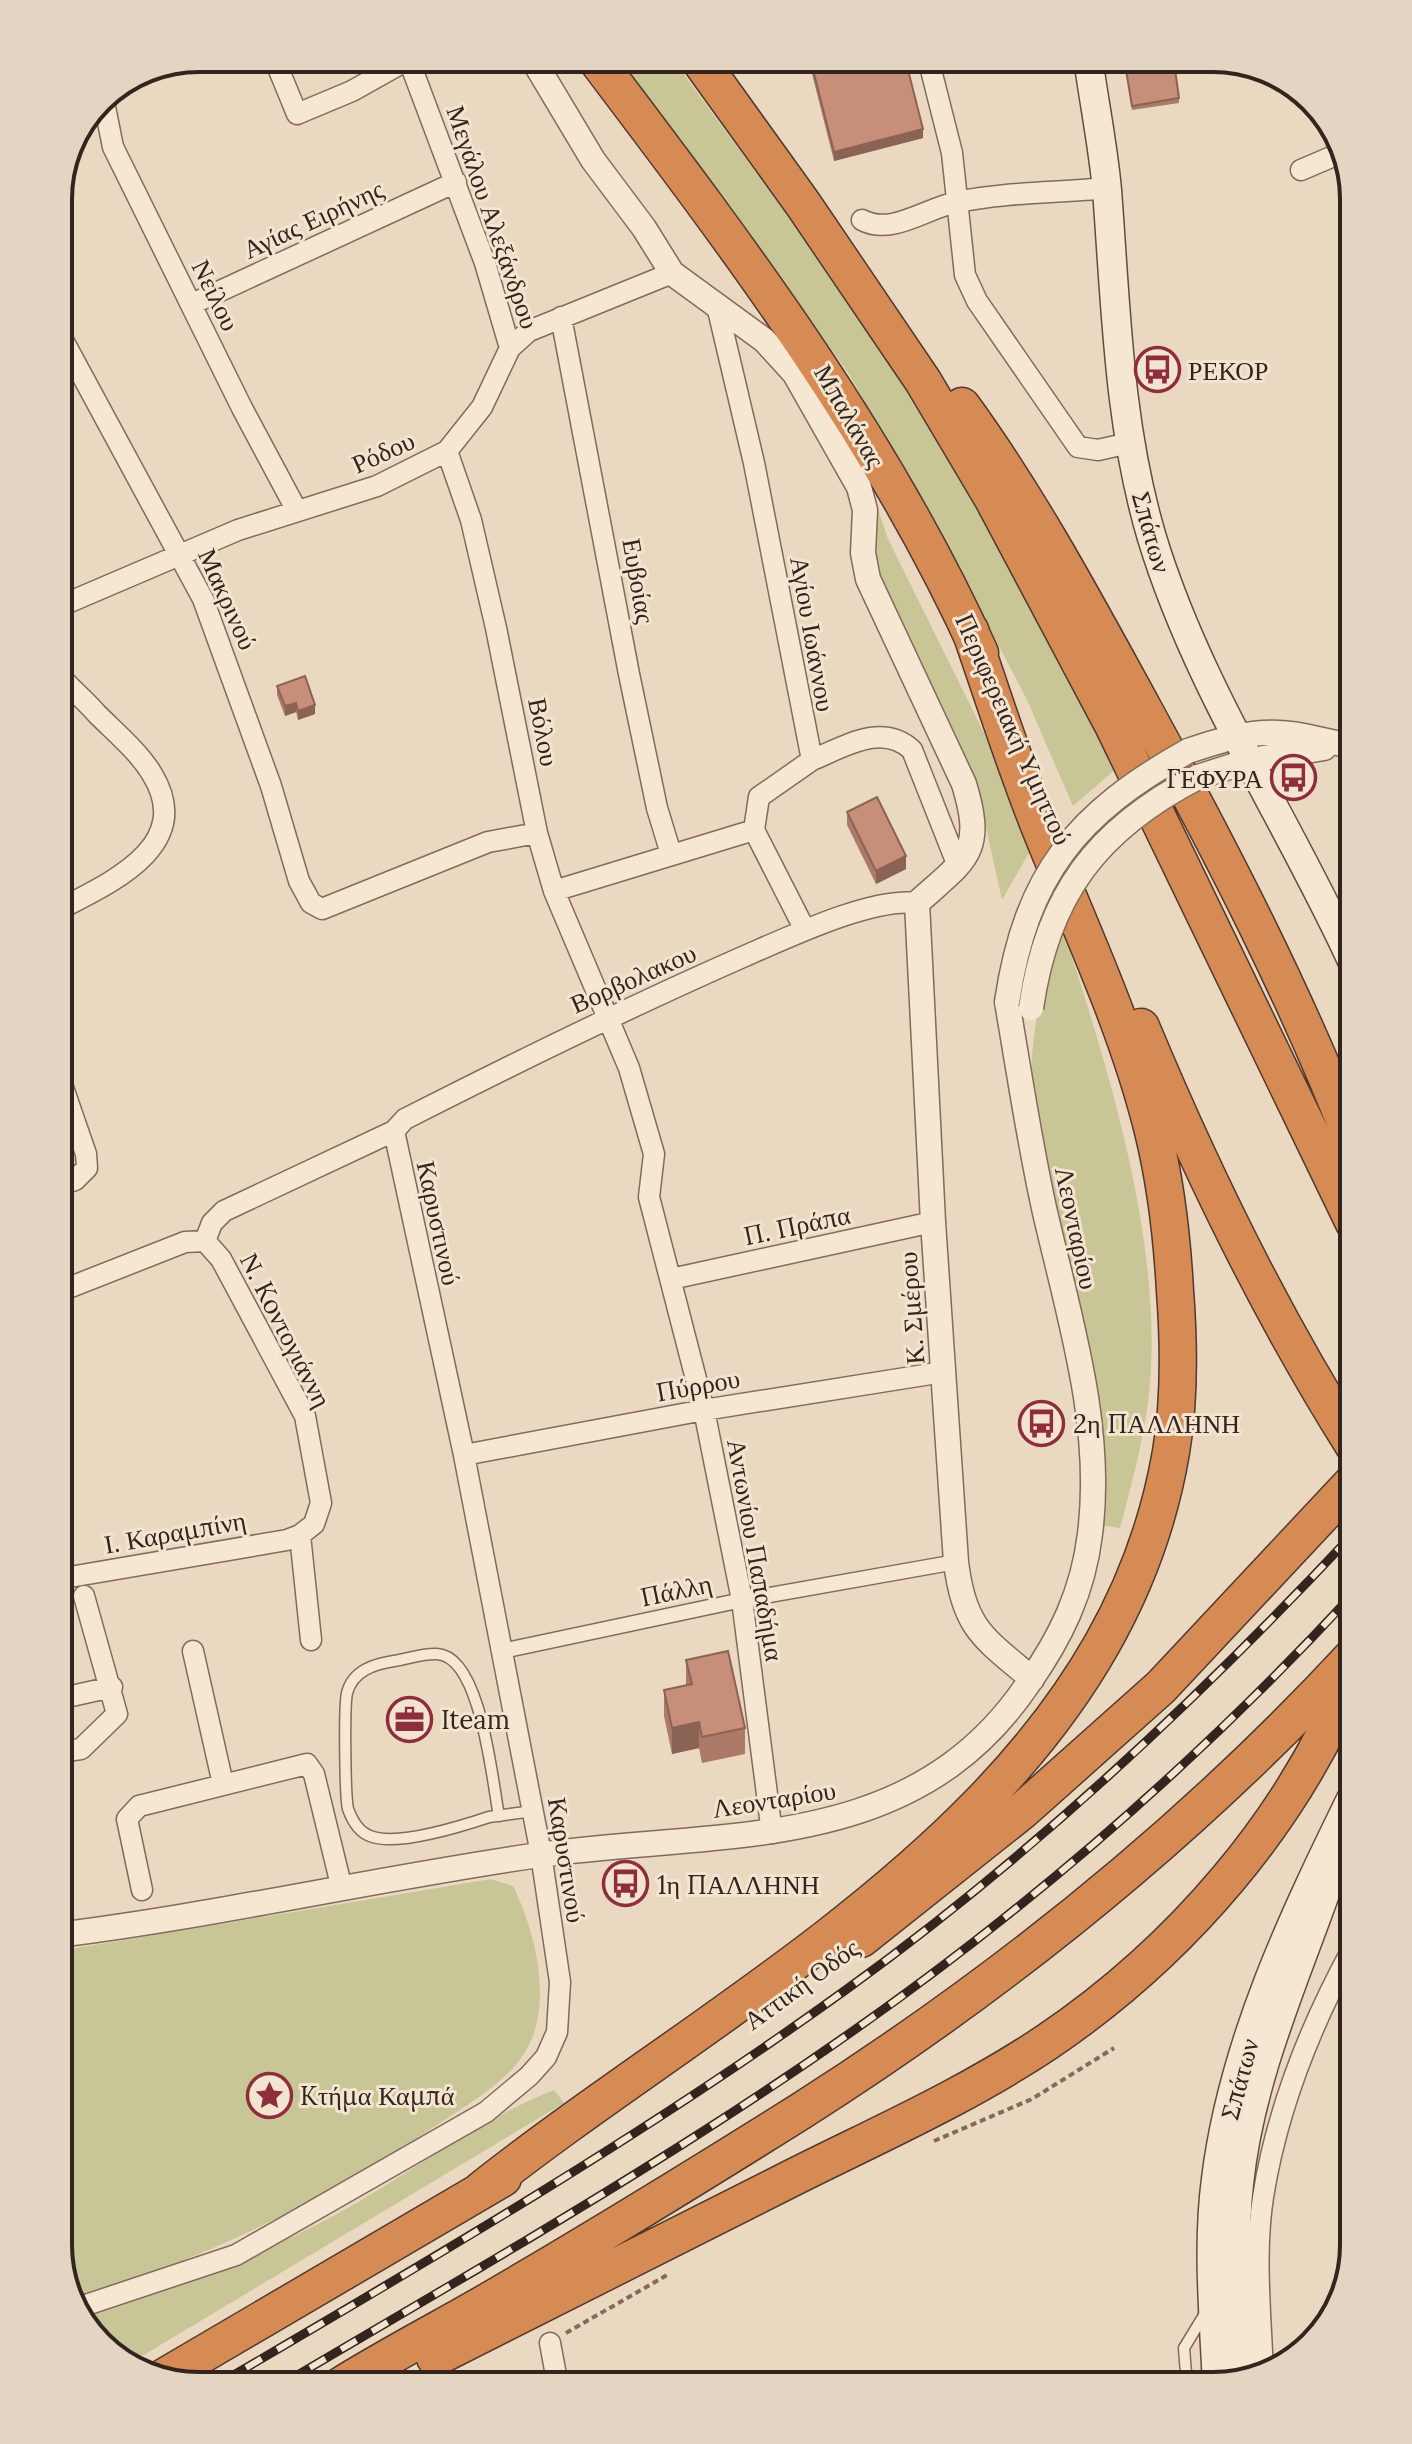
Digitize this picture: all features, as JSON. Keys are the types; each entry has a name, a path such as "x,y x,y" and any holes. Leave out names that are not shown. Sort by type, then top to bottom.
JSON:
{"highway":[{"name":"Περιφερειακή Υμηττού","path":"606,72 734,243 840,397 898,492 970,630 1056,820 1199,1161 1248,1260 1340,1421"},
{"path":"708,72 803,204 923,381 1057,615 1340,1194"},
{"path":"803,204 840,240 1001,460 1043,527 1261,929 1325,1067 1340,1108"},
{"path":"481,2190 551,2135 792,1964 872,1901 958,1824 1010,1771 1060,1710 1092,1662 1132,1583 1154,1519 1171,1453 1178,1380 1170,1212 1152,1128 1114,1012 1087,935 1039,827 970,630"},
{"name":"Αττική Οδός","path":"176,2370 694,2062 918,1896 1022,1811 1161,1687 1340,1496"},
{"path":"364,2372 515,2286 725,2158 953,2007 1167,1836 1247,1763 1340,1669"},
{"path":"406,2372 998,2073 1093,2008 1180,1931 1241,1861 1282,1805 1318,1746 1340,1700"}],"main road":[{"name":"Σπάτων","path":"1090,72 1107,188 1118,355 1129,443 1166,579 1191,642 1340,937"},
{"name":"Σπάτων","path":"1217,2372 1216,2180 1227,2116 1244,2052 1293,1917 1340,1821"},
{"name":"Σπάτων","path":"1240,2369 1235,2233 1248,2126 1266,2058 1340,1848"}],"street":[{"path":"280,72 297,114 352,91 384,72"},
{"name":"Μεγάλου Αλεξάνδρου","path":"413,72 456,182 510,348"},
{"name":"Μπαλάνας","path":"540,72 593,160 672,273 718,310 764,340 795,374 859,487 865,510 863,553 868,579 964,784 973,812 973,839 966,859 917,903"},
{"path":"932,72 952,153 965,275 977,301 1068,435 1087,450 1129,443"},
{"name":"Νείλου","path":"106,113 113,147 242,408 297,511"},
{"path":"1301,170 1332,157"},
{"name":"Αγίας Ειρήνης","path":"192,304 456,182"},
{"path":"862,220 874,226 891,224 957,202 1107,188"},
{"name":"Ρόδου","path":"72,601 180,553 377,486 447,451 482,407 510,348 529,331 672,273"},
{"name":"Αγίου Ιωάννου","path":"718,310 754,463 812,760"},
{"name":"Ευβοίας","path":"561,317 632,689 657,808 671,854"},
{"name":"Μακρινού","path":"72,374 180,553 203,599 290,844 299,881 311,903 322,909 488,842 537,833"},
{"name":"Βόλου","path":"447,451 471,520 493,613 537,833 554,891 607,1016"},
{"path":"72,689 151,771 164,809 162,830 145,856 116,879 72,903"},
{"path":"805,930 754,830 759,797 812,760 870,737 902,741 912,750 958,866"},
{"name":"Λεονταρίου","path":"72,1933 541,1854 772,1833 841,1819 911,1792 983,1739 1011,1710 1071,1614 1085,1571 1094,1490 1092,1437 1083,1381 1035,1166 1007,1002 1014,955 1027,916 1060,855 1107,803 1188,751 1340,746"},
{"name":"Λεονταρίου","path":"1021,1084 1037,964 1049,929 1074,880 1104,841 1125,821 1245,748"},
{"path":"554,891 754,830"},
{"name":"Βορβολακου","path":"205,1241 212,1223 224,1211 394,1136 405,1119 607,1016 805,930 898,900 917,903"},
{"name":"Κ. Σμέρου","path":"917,903 933,1222 956,1562 966,1615 976,1631 1032,1679"},
{"name":"Αντωνίου Παπαδήμα","path":"607,1016 629,1068 654,1154 648,1188 704,1410 742,1600 772,1833"},
{"path":"72,1114 86,1154 87,1168 72,1181"},
{"name":"Καρυστινού","path":"87,2305 236,2255 486,2112 529,2076 546,2057 560,2013 560,1982 533,1811 464,1455 394,1136"},
{"name":"Π. Πράπα","path":"671,1279 933,1222"},
{"path":"72,1286 185,1242 205,1241"},
{"name":"Ν. Koντογιάννη","path":"205,1241 221,1259 305,1416 321,1503 317,1520 300,1535"},
{"name":"Πύρρου","path":"464,1455 704,1410 943,1372"},
{"path":"300,1535 311,1640"},
{"name":"Ι. Καραμπίνη","path":"72,1576 300,1535"},
{"name":"Πάλλη","path":"502,1651 742,1600 956,1562"},
{"path":"72,1750 81,1749 110,1725 117,1714 112,1687 84,1596"},
{"path":"193,1651 223,1784"},
{"path":"72,1696 112,1687"},
{"path":"142,1890 127,1819 130,1811 139,1806 307,1764 314,1774 342,1889"},
{"path":"1263,2362 1259,2247 1270,2160 1305,2049 1340,1975"},
{"path":"550,2343 555,2372"}],"lane":[{"path":"499,1816 483,1730 467,1675 456,1661 438,1654 375,1664 360,1672 347,1692 347,1805 354,1824 367,1836 381,1839 533,1811"},
{"path":"1186,2372 1184,2348 1214,2300"}],"path":[{"path":"923,2146 1032,2099 1114,2048"},
{"path":"550,2343 671,2273"}],"shaded area":[{"path":"630,72 682,72 857,311 974,495 1116,769 1073,806 1027,700 944,541 849,374"},
{"path":"874,497 888,539 989,743 1033,846 1002,900 979,796 881,586 876,562"},
{"path":"1060,920 1114,1096 1141,1221 1149,1283 1152,1344 1148,1403 1120,1528 1094,1524 1031,1096 1038,1007"},
{"name":"Kτήμα Καμπά","path":"491,1879 513,1886 521,1904 538,1965 539,2007 529,2045 513,2068 479,2097 400,2149 311,2201 216,2247 82,2294 76,2278 72,2245 72,1949"},
{"path":"554,2090 564,2103 140,2357 115,2341 93,2316 212,2271 306,2230 527,2102"}],"building":[{"path":"814,72 909,72 923,129 834,152"},
{"path":"1126,72 1175,72 1179,98 1132,106"},
{"path":"305,676 315,705 298,711 296,703 285,706 277,686"},
{"path":"877,797 906,856 876,871 847,812"},
{"path":"728,1651 745,1728 702,1737 699,1722 672,1728 664,1690 692,1684 686,1660"}],"railway":[{"path":"239,2372 615,2146 847,1989 982,1885 1112,1773 1236,1655 1340,1548"},
{"path":"303,2372 653,2163 835,2044 923,1981 1055,1877 1144,1800 1230,1720 1340,1608"}],"place":[{"name":"ΡΕΚΟΡ","path":"1157,370"},
{"name":"ΓΕΦΥΡΑ","path":"1294,778"},
{"name":"2η ΠΑΛΛΗΝΗ","path":"1042,1423"},
{"name":"Iteam","path":"410,1719"},
{"name":"1η ΠΑΛΛΗΝΗ","path":"626,1884"},
{"name":"Kτήμα Καμπά","path":"269,2095"}]}
